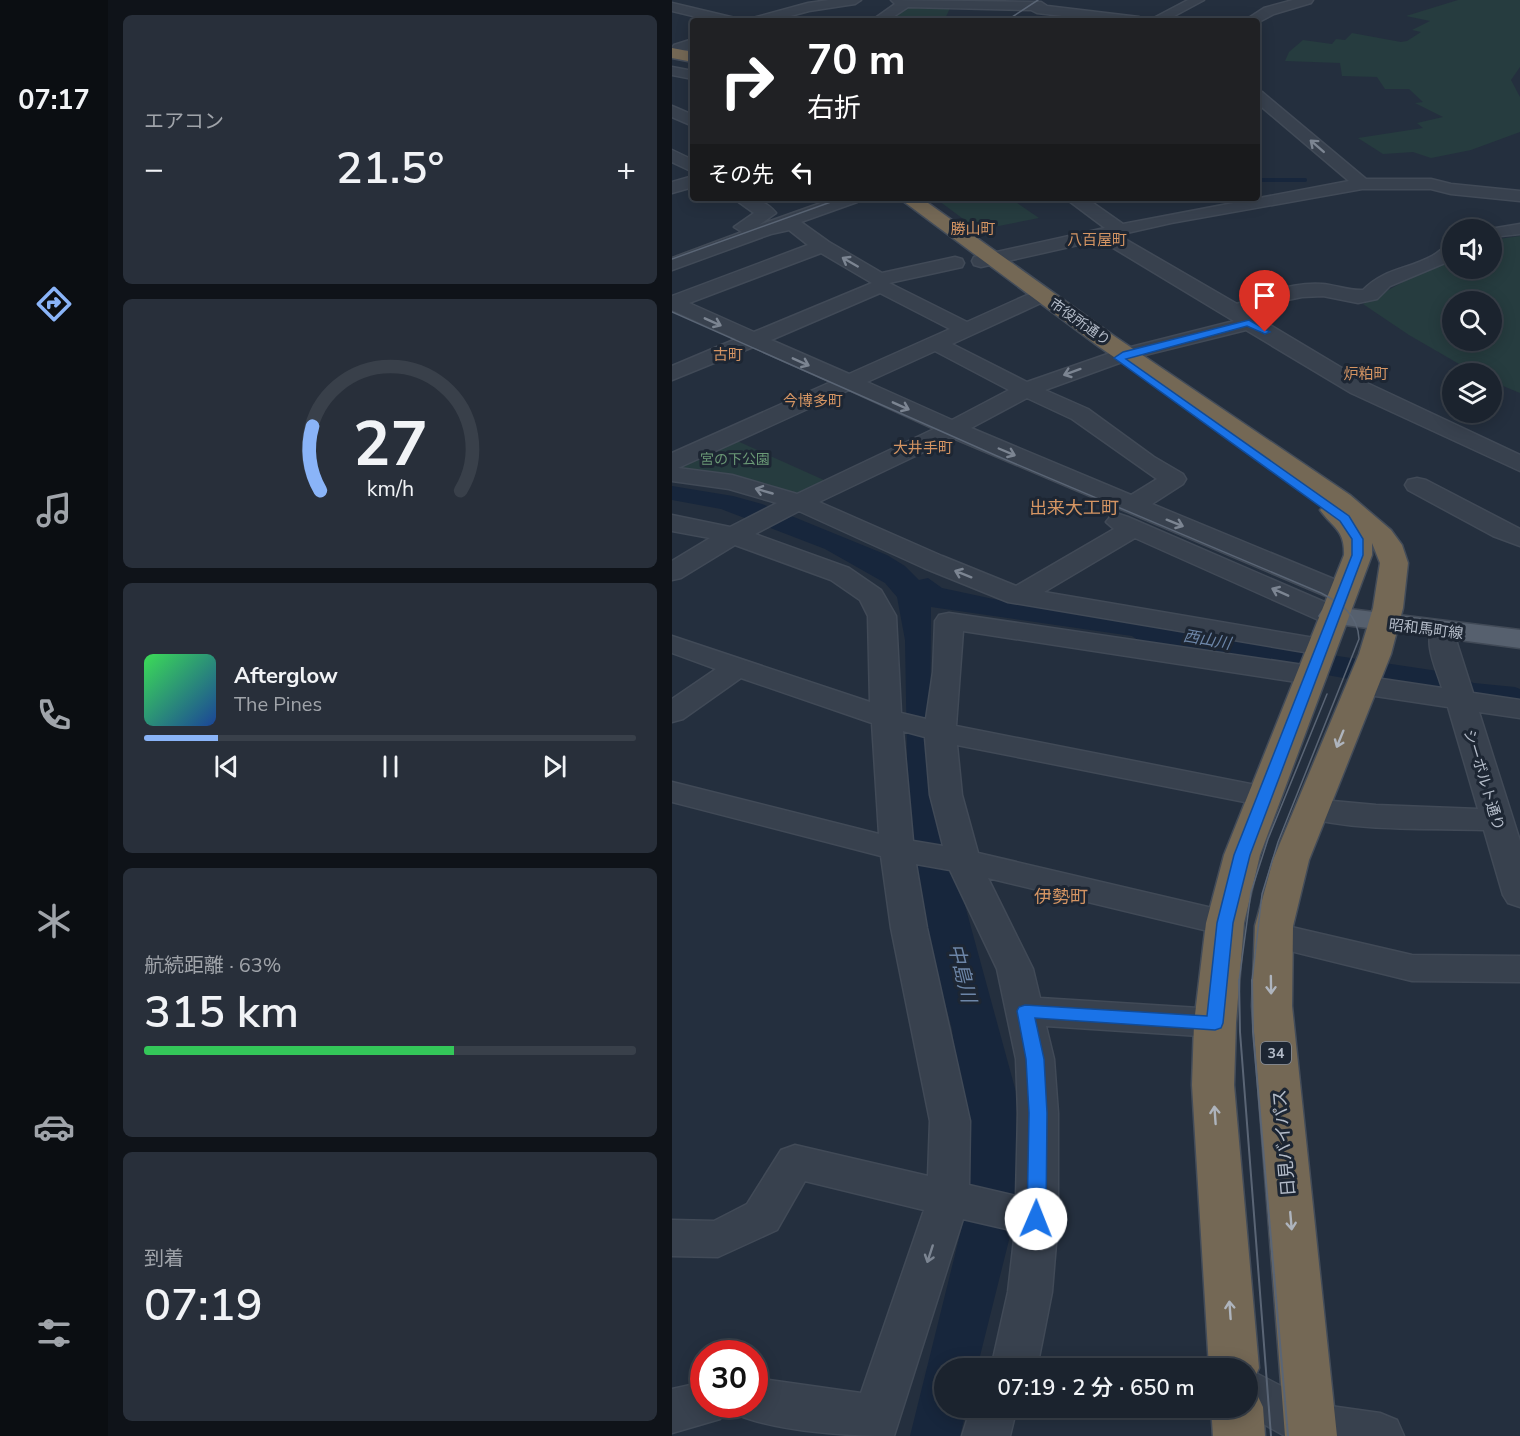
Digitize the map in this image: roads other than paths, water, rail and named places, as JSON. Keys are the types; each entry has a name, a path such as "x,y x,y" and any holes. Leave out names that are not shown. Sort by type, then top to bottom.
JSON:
{"highway":[{"name":"市役所通り","path":"900,201 1123,356 1345,519 1355,533 1358,548 1338,604"},
{"name":"市役所通り","path":"913,201 1034,299 1340,501 1367,522 1388,545 1392,555 1392,586 1385,616"},
{"name":"34","path":"1233,1358 1213,1085 1215,1023 1225,923 1242,855 1338,604"},
{"name":"日見バイパス","path":"1311,1430 1272,1006 1274,926 1291,860 1367,674 1385,616"},
{"path":"1238,1418 1239,1436"}],"main road":[{"name":"昭和馬町線","path":"1338,604 1444,631 1520,639"},
{"name":"昭和馬町線","path":"1385,616 1520,624"}],"street":[{"path":"787,0 844,16"},
{"path":"1161,18 1198,0"},
{"path":"1278,0 1300,2"},
{"path":"769,18 808,7 861,1"},
{"path":"882,18 901,2 1036,4 1092,18"},
{"path":"1259,18 1300,2"},
{"path":"958,18 963,3"},
{"path":"1006,18 1036,4"},
{"path":"1021,18 1036,4"},
{"path":"1098,18 1120,6"},
{"path":"672,7 717,18"},
{"path":"672,71 690,74"},
{"path":"1260,97 1362,184"},
{"path":"672,155 690,165"},
{"path":"1261,198 1362,184 1431,184 1494,177 1505,184 1520,184"},
{"path":"672,188 690,183"},
{"path":"1431,184 1451,189 1520,196"},
{"path":"747,201 767,213"},
{"path":"750,229 767,213 804,201"},
{"path":"672,264 820,201"},
{"path":"672,252 840,201"},
{"path":"750,229 792,224 854,201"},
{"path":"1077,201 1111,232 1242,318 1359,388 1520,464"},
{"path":"986,260 1111,232 1158,213 1240,201"},
{"path":"792,224 822,246 880,282 965,330"},
{"path":"1502,231 1520,229"},
{"path":"672,303 822,246"},
{"path":"1321,290 1365,297 1376,291 1379,283 1440,257"},
{"path":"672,374 731,350 880,282 955,263"},
{"path":"672,572 734,535 928,439 953,429 1026,390 1079,370 1242,318 1253,303 1321,290 1335,284 1342,274"},
{"path":"672,462 1034,299"},
{"path":"672,303 953,429 1133,517"},
{"path":"672,324 928,439 1133,517 1338,604"},
{"path":"935,343 1026,390 1080,414 1146,462 1174,479 1133,517 1017,596 1000,627"},
{"path":"672,474 732,482 799,502 933,562 1017,596 1316,661"},
{"path":"1417,485 1502,531 1520,538"},
{"path":"672,523 734,535 840,574 871,596 882,616 884,639 882,674 889,780 897,849 909,928 951,1121 948,1199 873,1426 768,1403"},
{"path":"1018,1358 1029,1292 1036,1219 1038,1113 1035,1059 1015,969 963,861 946,795 940,732 947,672 949,621 1000,627 1020,633 1316,661"},
{"name":"シーボルト通り","path":"1444,631 1443,643 1520,895"},
{"path":"672,644 886,718 940,732 1265,796"},
{"path":"672,713 739,666"},
{"path":"1367,674 1456,685 1520,709"},
{"path":"672,792 897,849 963,861 1225,923"},
{"path":"1311,810 1376,816 1496,820"},
{"path":"1274,935 1412,968 1520,969"},
{"path":"1025,1011 1215,1023"},
{"path":"672,1238 718,1239 762,1217 795,1162 1036,1219"},
{"path":"1258,1397 1311,1430 1380,1436"},
{"path":"672,1411 690,1407"},
{"path":"986,1436 991,1418"}],"water":[{"path":"672,486 733,496 762,504 887,555 905,566 919,580 928,578 942,588 1021,605 1135,618 1271,646 1438,671 1474,683 1520,689 1520,705 1399,688 1139,641 1132,636 931,607 930,751 939,810 1016,1092 1016,1191 1010,1236 980,1358 934,1358 934,1418 964,1418 960,1436 910,1436 971,1190 952,1029 909,868 905,640 897,597 885,583 825,549 721,509 672,500"}],"waterway":[{"path":"1260,180 1305,180"}],"tram line":[{"path":"1011,18 1038,0"},
{"path":"672,259 834,201"},
{"path":"672,312 997,456 1321,593 1347,611 1355,623 1359,639 1278,842 1262,894 1252,981"},
{"path":"1239,981 1251,892 1268,839 1327,694"},
{"path":"1239,981 1240,1032 1271,1436"},
{"path":"1252,981 1253,1032 1288,1436"}],"district":[{"name":"勝山町","path":"973,229"},
{"name":"八百屋町","path":"1097,240"},
{"name":"古町","path":"728,355"},
{"name":"炉粕町","path":"1366,374"},
{"name":"今博多町","path":"813,401"},
{"name":"大井手町","path":"923,448"},
{"name":"出来大工町","path":"1074,508"},
{"name":"伊勢町","path":"1061,897"}],"park label":[{"name":"宮の下公園","path":"735,459"}],"water label":[{"name":"西山川","path":"1207,640"},
{"name":"中島川","path":"962,973"}]}
